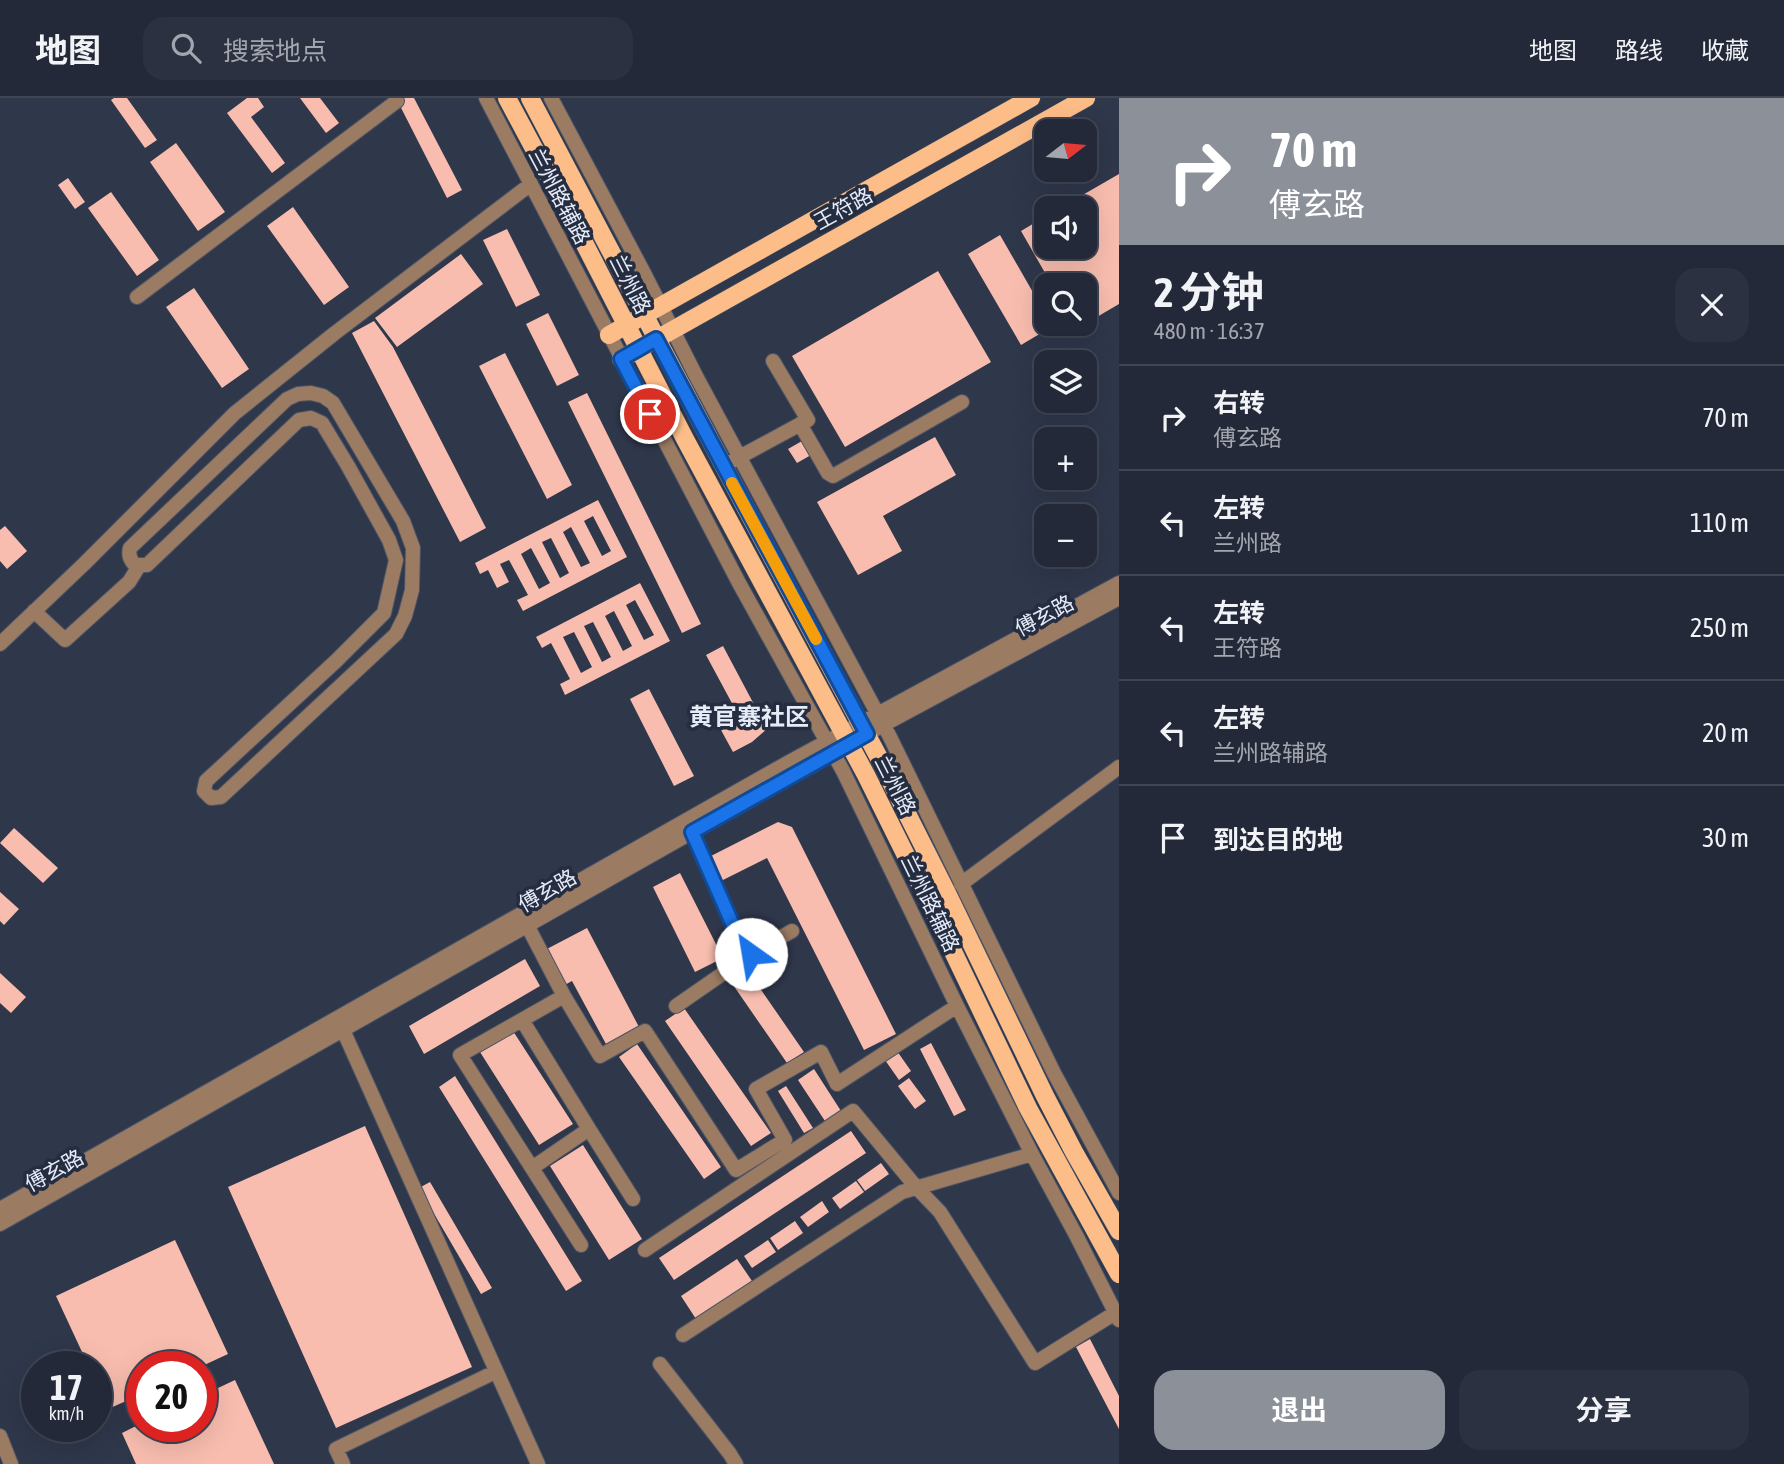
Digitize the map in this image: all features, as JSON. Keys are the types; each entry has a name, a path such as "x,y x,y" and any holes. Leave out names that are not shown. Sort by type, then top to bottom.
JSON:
{"main road":[{"name":"兰州路","path":"507,98 685,439 846,738 936,916 1028,1108 1119,1275"},
{"name":"兰州路","path":"530,98 644,315 664,335 724,466 864,728 1045,1096 1119,1231"},
{"name":"王符路","path":"609,335 1031,98"},
{"name":"王符路","path":"621,359 1086,98"}],"street":[{"name":"兰州路辅路","path":"485,98 739,583 830,747 957,1006 1117,1316"},
{"name":"兰州路辅路","path":"551,98 661,306 664,335 740,457 880,719 1054,1073 1119,1193"},
{"path":"137,297 397,101"},
{"path":"0,643 235,413 531,184"},
{"path":"724,466 808,420 773,361"},
{"path":"298,394 323,396 333,403 403,522 413,548 412,590 405,616 396,634 221,797 214,799 206,794 206,781 336,661 384,613 396,560 389,540 348,466 322,423 317,420 299,420 146,565 139,566 130,559 130,548 287,399 298,394"},
{"path":"800,424 828,473 833,476 962,402"},
{"path":"34,611 65,640 130,582 139,566"},
{"name":"傅玄路","path":"0,1209 1119,583"},
{"name":"傅玄路","path":"880,719 1119,598"},
{"path":"336,661 341,674 349,677"},
{"name":"傅玄路","path":"0,1224 692,832 830,747"},
{"path":"961,884 1119,767"},
{"path":"692,832 736,932 751,954"},
{"path":"527,925 564,996 600,1056 645,1031 736,1170 785,1139 756,1089 821,1052 837,1084 957,1006"},
{"path":"676,1006 751,954 792,931"},
{"path":"564,996 460,1055 580,1245"},
{"path":"522,1020 633,1199"},
{"path":"342,1030 538,1464"},
{"path":"645,1250 853,1111 940,1212 1035,1363 1117,1316"},
{"path":"532,1168 589,1129"},
{"path":"683,1335 902,1192 1032,1154"},
{"path":"660,1364 736,1464"},
{"path":"343,1464 336,1449 495,1372"},
{"path":"0,1436 11,1464"}],"building":[{"path":"127,98 157,140 145,148 111,100"},
{"path":"247,98 258,98 264,107 251,117 285,163 272,173 227,113"},
{"path":"300,98 320,98 339,123 326,133"},
{"path":"396,98 414,98 462,190 447,198"},
{"path":"176,143 225,212 198,231 150,162"},
{"path":"1119,174 1119,304 1097,317 1097,273 1045,273 1037,259 1097,259 1097,196 1081,196"},
{"path":"68,178 85,202 75,209 58,185"},
{"path":"111,192 159,260 137,276 88,208"},
{"path":"293,207 349,287 324,305 267,226"},
{"path":"1034,223 1034,254 1021,231"},
{"path":"507,229 540,295 516,307 483,240"},
{"path":"1000,235 1034,294 1034,336 1036,336 1021,345 968,254"},
{"path":"461,254 483,284 397,347 375,318"},
{"path":"938,271 991,362 845,447 792,356"},
{"path":"194,288 249,369 222,388 166,307"},
{"path":"548,313 579,375 557,386 526,324"},
{"path":"374,321 393,347 486,528 460,542 352,333"},
{"path":"505,353 572,485 547,499 479,366"},
{"path":"587,393 701,624 682,633 568,402"},
{"path":"935,437 956,475 883,516 902,551 858,575 817,502"},
{"path":"802,441 811,455 797,463 788,449"},
{"path":"598,500 627,557 523,611 517,600 528,595 509,560 500,564 509,582 497,588 488,570 480,574 475,563","holes":["593,516 611,551 602,556 584,521","571,527 590,563 581,567 563,532","551,538 569,573 560,578 542,542","531,548 550,583 539,589 521,554"]},
{"path":"5,526 27,551 7,569 0,561 0,530"},
{"path":"640,583 670,641 565,695 560,684 570,679 551,643 542,648 536,637","holes":["635,600 654,635 644,640 626,605","614,611 632,646 623,651 605,616","593,622 611,657 602,662 584,626","574,632 592,667 581,673 563,637"]},
{"path":"723,646 767,729 752,742 733,752 721,730 741,720 706,655"},
{"path":"649,689 694,776 674,786 630,699"},
{"path":"778,822 792,827 896,1034 864,1050 767,858 721,881 709,857"},
{"path":"14,828 58,868 43,883 0,843"},
{"path":"680,873 723,958 695,972 653,887"},
{"path":"0,892 19,909 4,925 0,921"},
{"path":"587,928 639,1027 606,1044 572,981 561,987 543,951"},
{"path":"525,959 540,986 424,1054 409,1026"},
{"path":"746,968 804,1052 787,1063 729,979"},
{"path":"0,973 26,997 11,1013 0,1003"},
{"path":"684,1008 771,1133 751,1146 665,1021"},
{"path":"513,1031 573,1124 539,1145 480,1052"},
{"path":"931,1043 966,1110 954,1116 920,1049"},
{"path":"637,1044 721,1167 704,1179 619,1057"},
{"path":"897,1051 911,1071 899,1080 885,1060"},
{"path":"814,1069 841,1111 825,1121 798,1080"},
{"path":"455,1076 582,1281 566,1291 439,1087"},
{"path":"909,1078 926,1101 915,1109 898,1086"},
{"path":"786,1086 813,1128 804,1133 778,1091"},
{"path":"365,1126 472,1367 336,1428 228,1187"},
{"path":"851,1131 866,1153 674,1280 659,1258"},
{"path":"583,1145 642,1239 609,1260 550,1166"},
{"path":"881,1163 889,1174 865,1191 857,1180"},
{"path":"856,1181 864,1192 840,1209 832,1198"},
{"path":"430,1182 492,1288 481,1294 419,1188"},
{"path":"822,1201 829,1212 808,1227 800,1217"},
{"path":"795,1221 803,1233 778,1250 770,1238"},
{"path":"175,1240 228,1354 217,1359 217,1351 126,1351 126,1401 112,1407 112,1351 82,1351 56,1296"},
{"path":"768,1240 776,1252 752,1268 744,1256"},
{"path":"737,1259 752,1281 696,1319 681,1296"},
{"path":"1090,1339 1119,1396 1119,1429 1076,1347"},
{"path":"235,1380 274,1464 136,1464 126,1442 217,1442 217,1388"}],"slow traffic":[{"path":"732,483 816,639"}],"district":[{"name":"黄官寨社区","path":"749,716"}],"route":[{"path":"650,414 621,359 656,339 867,734 692,832 736,932 751,954"}]}
